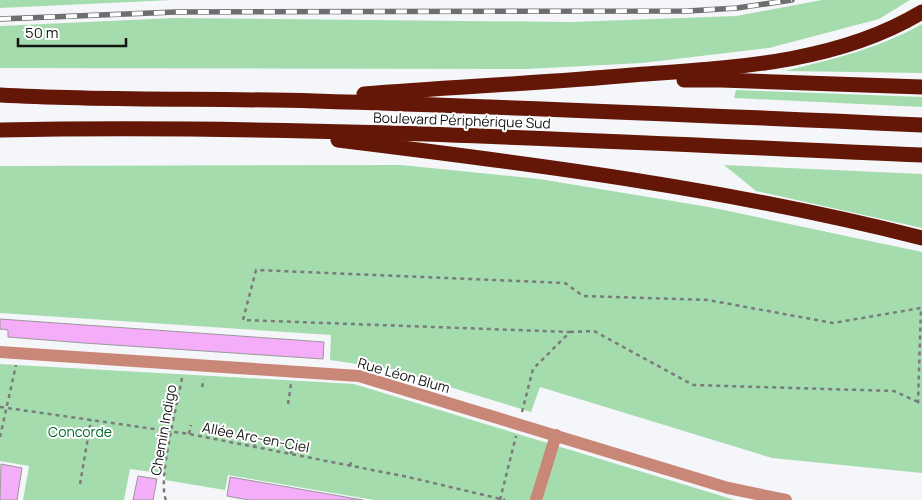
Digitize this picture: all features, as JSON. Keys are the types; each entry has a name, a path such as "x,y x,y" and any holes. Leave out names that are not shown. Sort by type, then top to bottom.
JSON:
{"highway":[{"path":"280,100 693,71 782,60 855,42 897,26 922,12"},
{"path":"512,85 722,80 922,87"},
{"path":"0,95 73,99"},
{"path":"0,100 280,100 922,125"},
{"name":"Boulevard Périphérique Sud","path":"0,130 254,130 415,133 922,155"},
{"path":"254,130 548,166 850,220 922,238"}],"street":[{"name":"Rue Léon Blum","path":"0,352 337,373 371,378 736,491 786,500"},
{"path":"536,500 556,435"}],"path":[{"path":"918,402 921,308 833,322 708,300 583,296 565,283 256,270 244,320 570,332 594,331 693,385 894,391 922,405"},
{"path":"501,500 533,369 570,332"},
{"path":"0,437 19,354"},
{"name":"Chemin Indigo","path":"166,500 162,492 185,364"},
{"path":"288,404 294,370"},
{"name":"Allée Arc-en-Ciel","path":"0,407 189,434 350,466 505,500"},
{"path":"80,484 91,420"},
{"path":"189,434 191,425"},
{"path":"254,447 256,438"},
{"path":"291,454 292,445"},
{"path":"350,466 352,458"}],"green space":[{"path":"0,0 173,0 0,8"},
{"path":"822,0 910,0 879,19 769,48 642,63 526,69 0,68 0,26 174,18 571,22 736,16"},
{"path":"922,24 922,73 785,71 872,47"},
{"path":"736,90 922,97 922,107 734,98"},
{"path":"401,165 539,179 709,207 922,252 922,473 772,458 540,387 531,412 391,369 330,360 331,335 0,313 0,166"},
{"path":"724,165 922,174 922,228 756,191"},
{"name":"Concorde","path":"0,364 354,384 735,500 374,500 228,475 225,490 165,480 166,474 130,469 124,500 23,500 29,466 0,461"}],"building":[{"path":"0,319 324,342 323,359 8,337 8,330 0,329"},
{"path":"1,464 22,468 17,500 0,500"},
{"path":"138,476 157,479 153,500 133,500"},
{"path":"230,477 363,500 249,500 227,496"}],"railway":[{"path":"0,19 176,12 688,11 737,8 792,0"}]}
